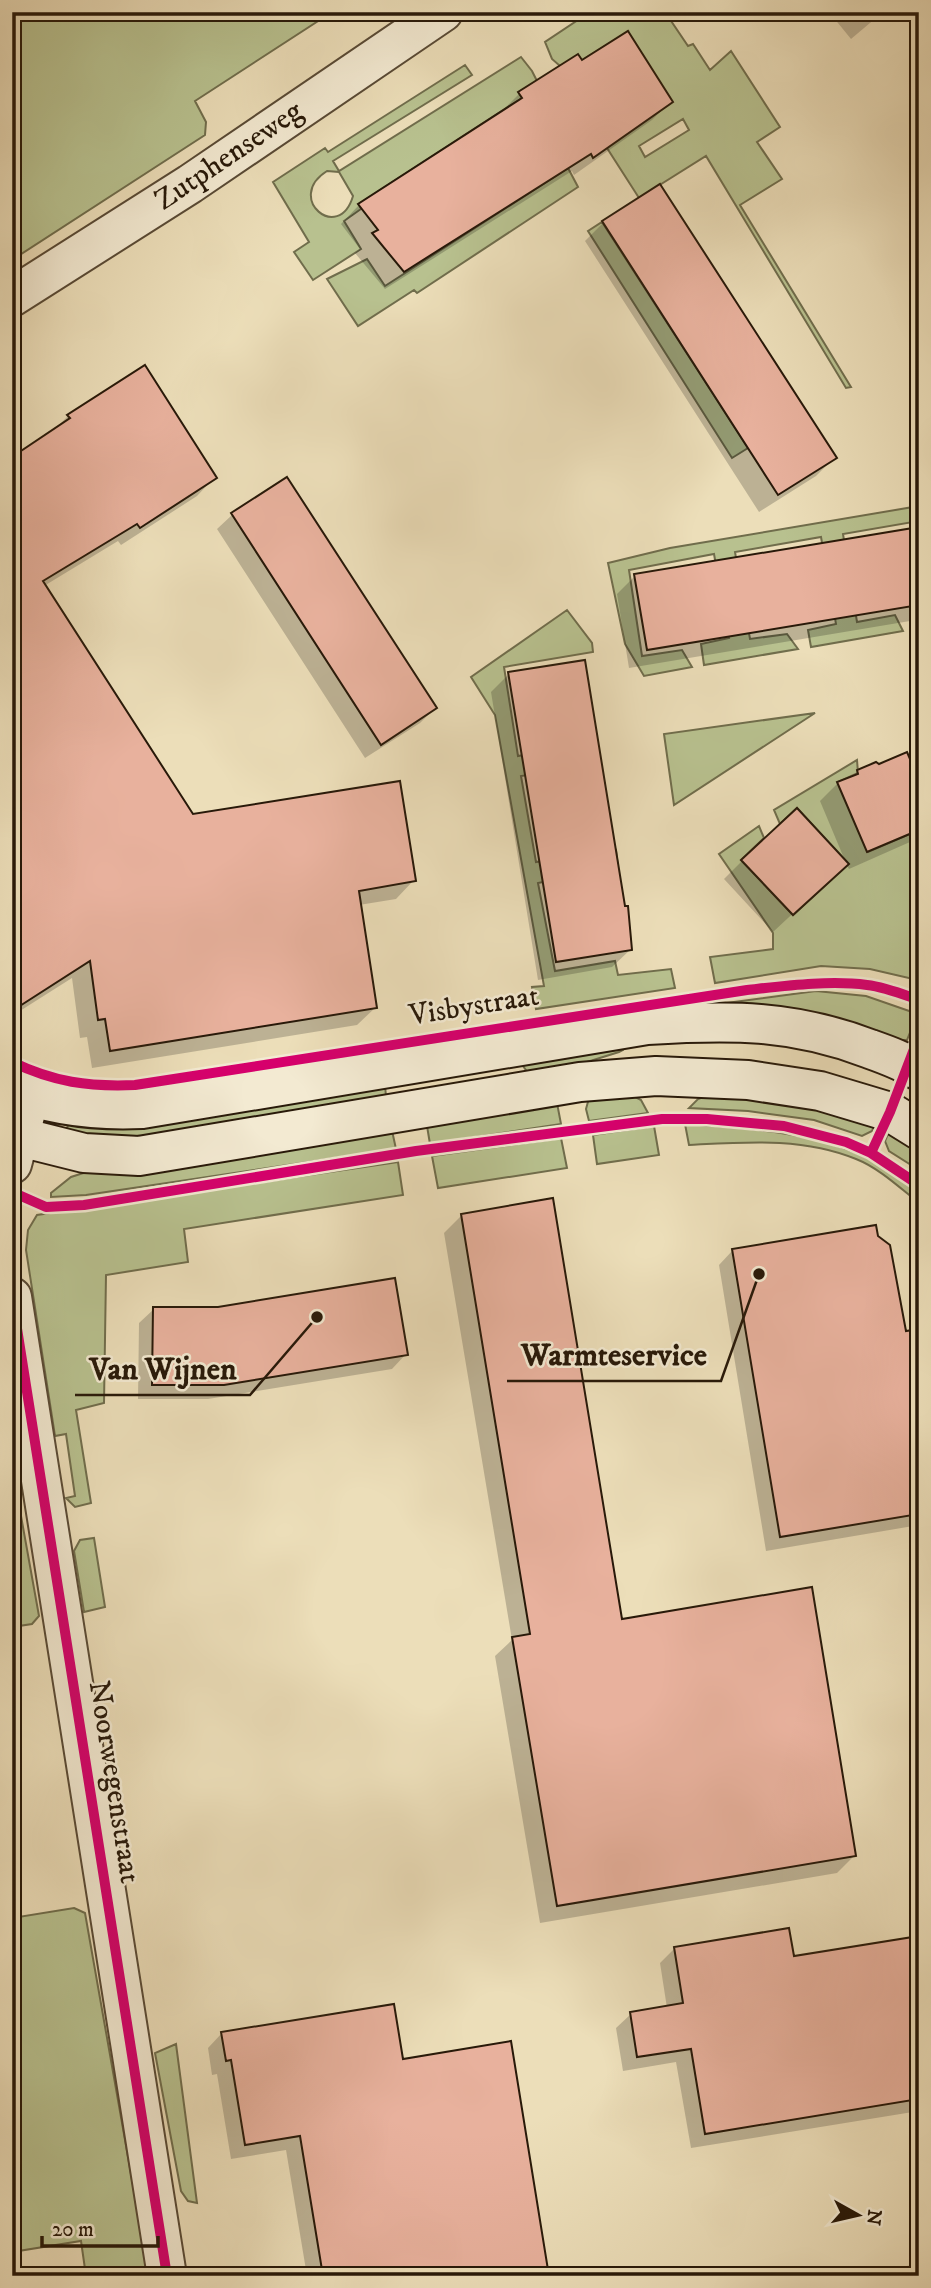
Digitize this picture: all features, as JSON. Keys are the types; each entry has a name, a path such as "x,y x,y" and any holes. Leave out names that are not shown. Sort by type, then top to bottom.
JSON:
{"street":[{"name":"Zutphenseweg","path":"12,297 190,184 443,12"},
{"name":"Visbystraat","path":"21,1093 84,1108 142,1110 647,1025 720,1021 784,1026 817,1032 874,1050 919,1071"},
{"path":"21,1093 14,1146 139,1156 580,1082 656,1076 748,1080 820,1091 890,1112 919,1130"},
{"name":"Noorwegenstraat","path":"12,1297 167,2276"}],"green space":[{"path":"12,12 332,12 195,101 206,122 205,135 12,260"},
{"path":"590,12 665,12 688,46 693,44 710,70 731,51 780,127 757,142 782,179 740,205 851,387 846,388 706,156 639,198 607,148 628,32 582,60 560,66 552,59 545,42","holes":["683,119 689,130 645,157 639,146"]},
{"path":"521,57 537,81 519,92 522,98 359,204 361,209 344,221 361,249 313,280 294,252 309,242 273,182 325,148 328,152 465,65 472,75 333,161 339,171","holes":["327,171 339,172 353,196 346,210 337,216 327,216 319,212 311,193 315,182"]},
{"path":"568,168 578,187 417,293 414,290 358,326 327,279 367,259 385,286"},
{"path":"602,222 748,448 732,458 588,231"},
{"path":"919,506 919,521 843,534 857,622 895,615 903,631 811,647 808,630 836,624 821,537 735,552 750,639 787,634 798,649 704,665 701,644 729,638 714,554 629,570 642,656 682,650 692,667 644,676 625,644 608,563 670,548"},
{"path":"567,610 592,643 593,652 504,667 518,756 592,743 596,764 521,776 536,862 616,850 618,867 538,883 555,971 615,961 618,975 671,969 675,988 536,1009 532,987 544,986 495,715 471,677"},
{"path":"815,713 674,805 664,734"},
{"path":"857,760 858,773 838,782 868,852 919,830 919,976 913,979 870,969 821,966 715,983 710,957 773,949 773,933 719,854 759,826 764,838 741,860 793,915 848,864 797,808 780,824 774,810"},
{"path":"816,991 866,996 915,1013 907,1040 884,1040 719,1004"},
{"path":"623,1046 623,1050 619,1052 539,1077 531,1077 523,1066 524,1059"},
{"path":"385,1086 386,1096 156,1138 106,1139 66,1131 72,1114"},
{"path":"624,1091 641,1100 648,1113 589,1121 586,1109 589,1098"},
{"path":"715,1093 797,1099 876,1122 872,1131 862,1136 814,1120 748,1111 689,1108 698,1099"},
{"path":"557,1103 561,1124 430,1144 427,1126"},
{"path":"685,1124 778,1133 837,1146 866,1157 893,1172 919,1191 919,1203 873,1168 836,1152 774,1143 689,1145"},
{"path":"391,1126 396,1149 86,1195 51,1197 51,1193 71,1177 99,1168"},
{"path":"654,1126 659,1155 597,1164 593,1135"},
{"path":"890,1129 919,1146 919,1170 889,1151 885,1141"},
{"path":"561,1138 567,1168 438,1188 432,1156"},
{"path":"398,1162 403,1195 184,1229 188,1262 106,1275 104,1403 76,1410 91,1503 75,1507 66,1498 75,1496 66,1434 55,1436 26,1250 28,1230 37,1215"},
{"path":"12,1466 39,1616 32,1624 12,1627"},
{"path":"94,1538 105,1607 84,1612 74,1551 80,1540"},
{"path":"74,1908 85,1913 149,2276 86,2276 81,2241 12,2252 12,1918"},
{"path":"176,2044 197,2203 188,2201 181,2191 155,2053"}],"building":[{"path":"628,31 673,102 593,158 591,154 404,272 372,233 378,230 358,204 522,98 518,92 578,54 582,60"},
{"path":"660,184 837,458 778,495 602,221"},
{"path":"145,365 217,478 140,528 137,524 43,581 193,814 400,781 416,881 359,891 377,1008 110,1051 105,1019 98,1020 90,961 12,1011 12,457 70,418 67,415"},
{"path":"287,477 437,708 381,745 231,513"},
{"path":"919,527 919,605 647,650 634,574"},
{"path":"585,660 625,906 628,906 632,950 556,962 508,672"},
{"path":"907,752 919,780 919,830 867,852 837,782 858,774 857,770"},
{"path":"797,808 849,864 793,915 741,860"},
{"path":"553,1198 622,1619 812,1587 856,1856 557,1906 512,1637 530,1634 461,1214"},
{"path":"876,1225 878,1236 890,1245 906,1331 919,1329 919,1514 780,1537 732,1249"},
{"path":"395,1278 408,1355 224,1385 152,1385 153,1307 218,1307"},
{"path":"789,1928 794,1956 919,1936 919,2099 705,2134 691,2049 637,2057 630,2012 683,2003 674,1947"},
{"path":"394,2004 403,2059 511,2041 549,2276 323,2276 300,2136 245,2145 231,2060 226,2061 221,2032"}],"cycle path":[{"path":"12,1062 72,1082 135,1085 761,988 837,983 867,985 919,1000"},
{"path":"871,1153 919,1036"},
{"path":"12,1192 46,1207 84,1205 416,1151 662,1119 707,1119 784,1126 846,1142 871,1153 919,1185"},
{"path":"12,1297 167,2276"}],"place":[{"name":"Warmteservice","path":"759,1274"},
{"name":"Van Wijnen","path":"317,1317"}]}
